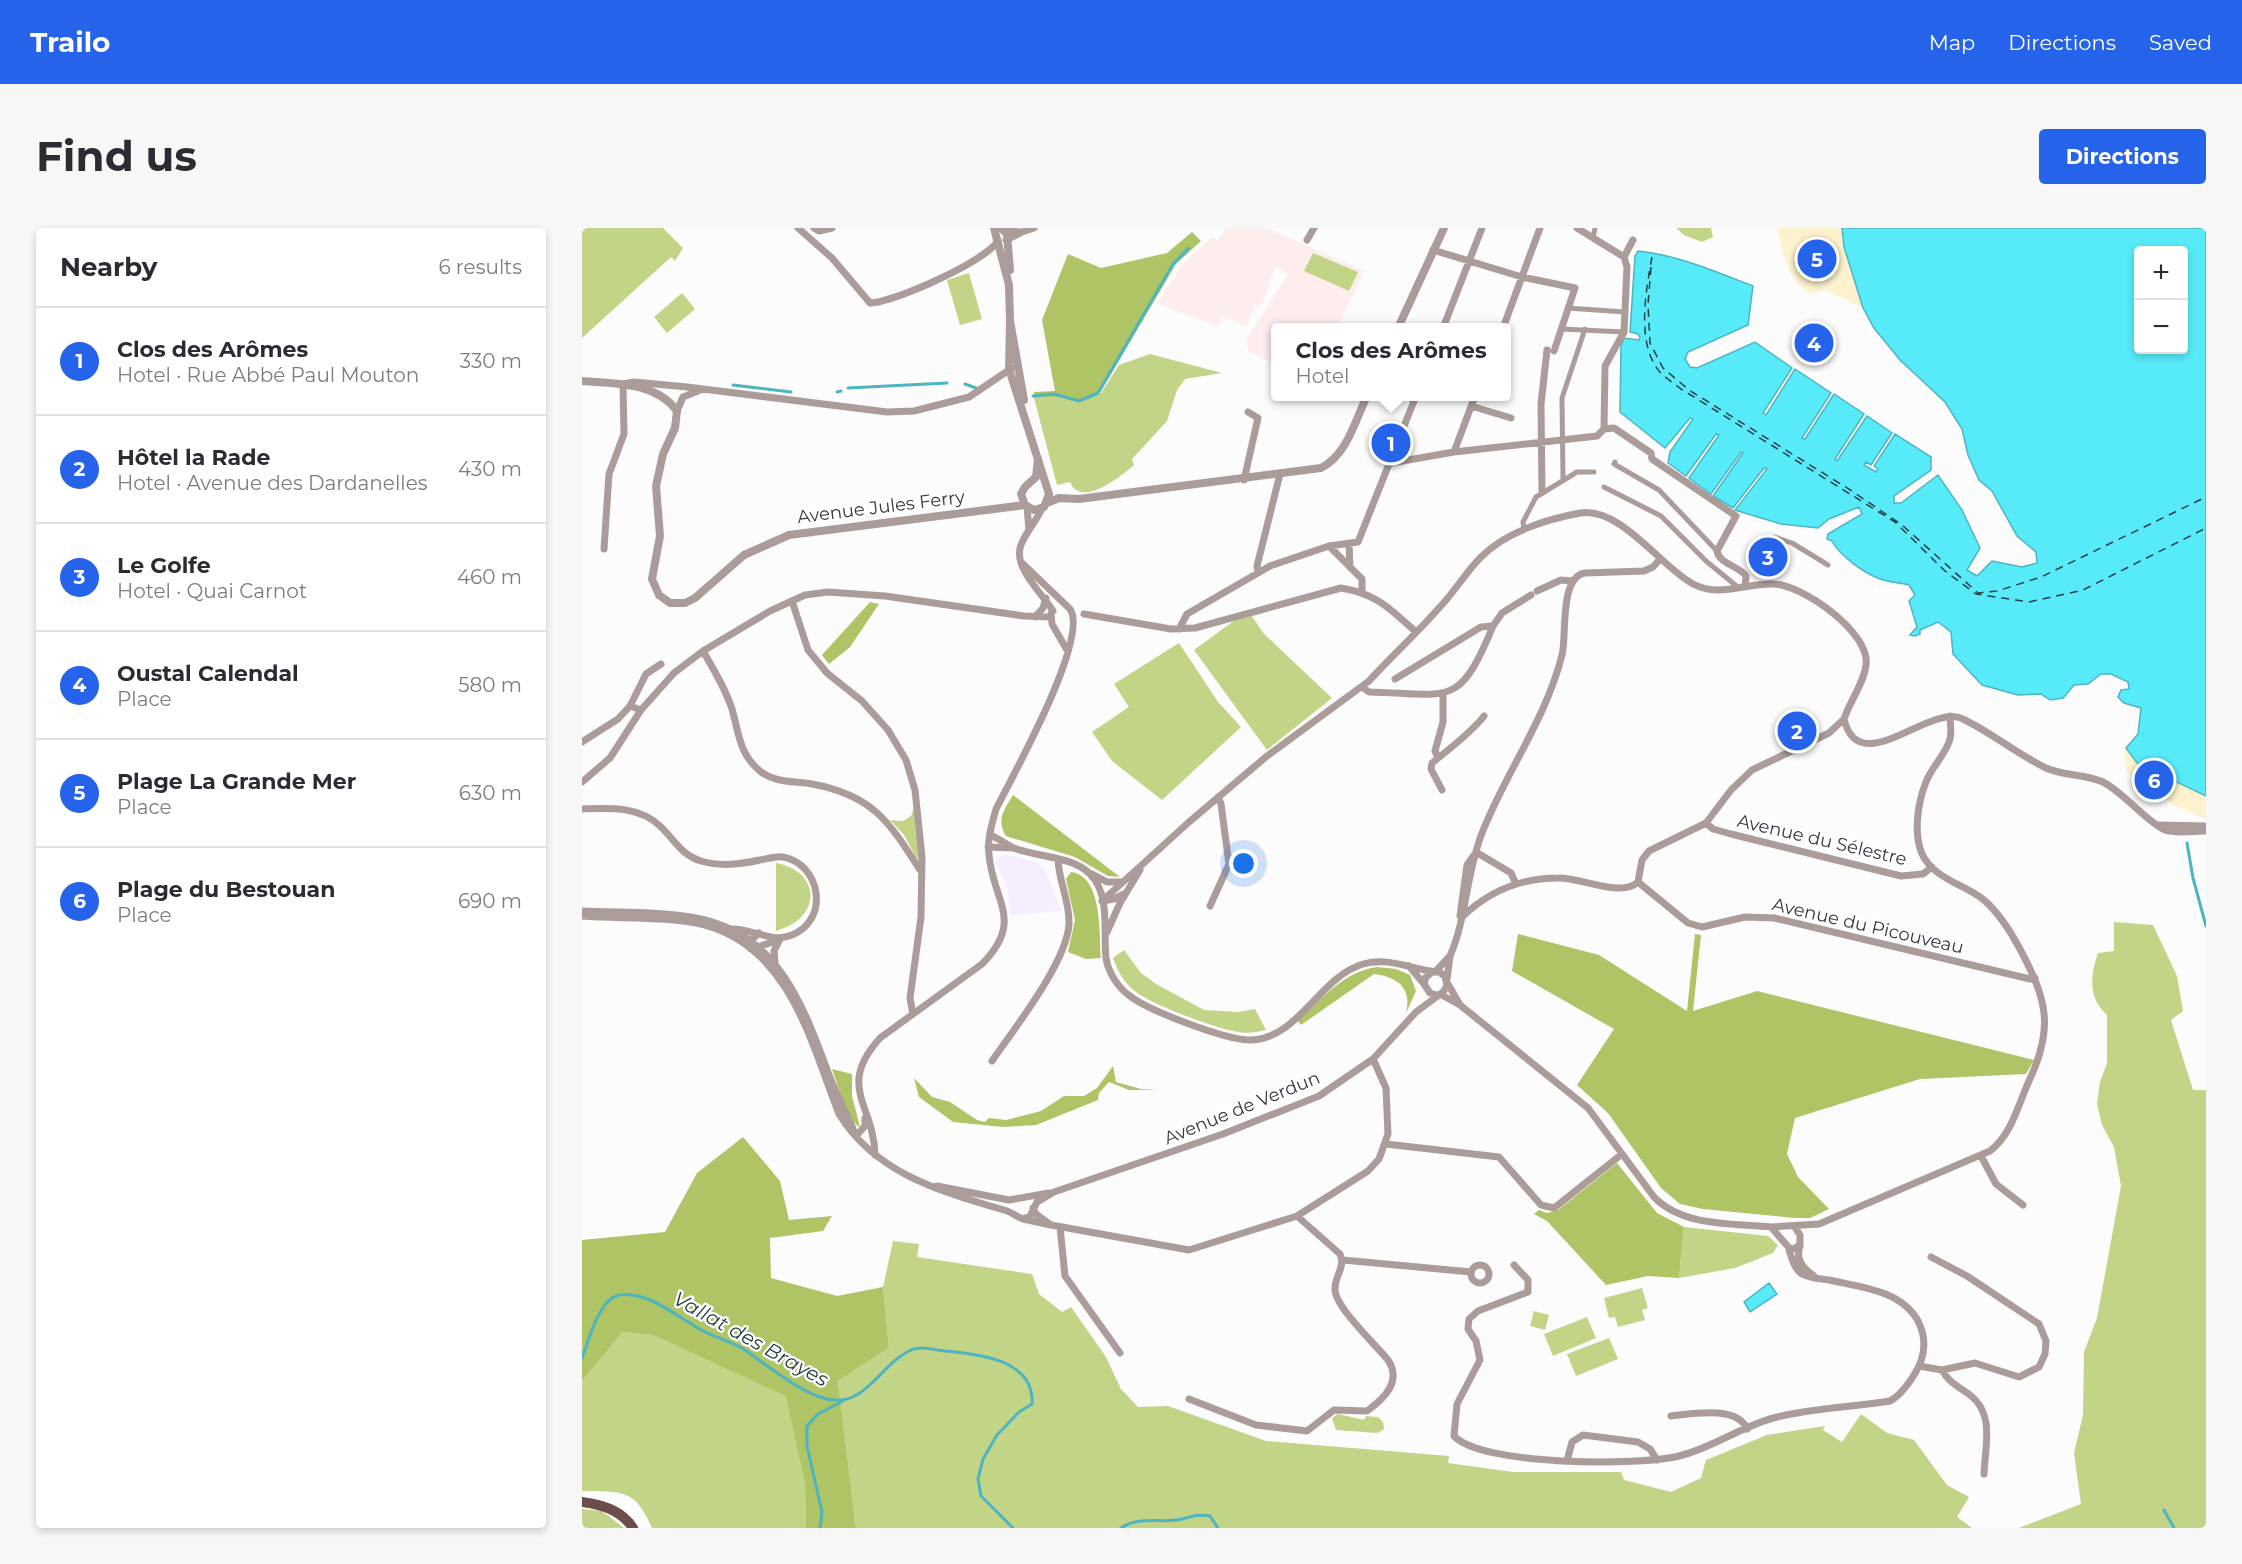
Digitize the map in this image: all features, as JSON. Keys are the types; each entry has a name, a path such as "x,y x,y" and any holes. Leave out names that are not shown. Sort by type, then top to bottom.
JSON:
{"main road":[{"path":"582,1502 611,1508 627,1519 633,1528"}],"street":[{"path":"798,228 832,258 870,303 950,274 974,261 1000,233 1022,232 1034,228"},
{"path":"809,238 814,229 825,231 832,228"},
{"path":"1307,240 1314,228"},
{"path":"1400,323 1443,228"},
{"path":"1445,323 1482,228"},
{"path":"1505,323 1540,228"},
{"path":"1577,228 1624,257 1627,267 1624,332 1605,366 1604,429"},
{"path":"1593,238 1595,228"},
{"path":"1000,233 1009,285 1013,368 1047,489 1045,505 1019,548 1028,576 1046,598 1068,652"},
{"path":"1624,257 1633,240"},
{"path":"1433,250 1522,277 1575,288 1551,350 1541,404 1542,492"},
{"path":"1568,308 1625,312"},
{"path":"1561,329 1624,332"},
{"path":"1563,479 1562,398 1585,329"},
{"path":"623,384 634,382 887,412 914,411 969,397 1013,368"},
{"path":"582,381 623,384 661,394 677,411 683,397 704,390"},
{"path":"604,549 609,474 624,434 623,384"},
{"path":"1026,506 1036,510 1059,498 1079,499 1213,480 1244,480 1326,466 1344,447 1364,401"},
{"path":"1179,629 1187,614 1258,573 1329,546 1359,540 1391,462 1412,401"},
{"path":"1454,452 1474,401"},
{"path":"1472,406 1510,418"},
{"name":"Avenue Jules Ferry","path":"677,411 675,428 663,454 656,486 660,536 652,579 659,595 670,603 685,603 695,598 744,555 789,535 1026,506"},
{"path":"1244,480 1257,418 1248,412"},
{"path":"1391,462 1454,452 1597,436 1604,429 1614,428 1651,453 1652,459 1736,516 1718,551"},
{"path":"1029,530 1022,490 1038,473 1038,459"},
{"path":"1615,462 1614,464 1659,490 1718,551 1723,560 1742,571 1746,576 1742,587"},
{"path":"1524,530 1523,522 1536,497 1542,492 1577,472 1594,472"},
{"path":"1258,573 1257,566 1280,474"},
{"path":"1031,482 1040,483 1047,489"},
{"path":"1604,487 1661,516 1706,561 1742,587"},
{"path":"1102,901 1267,756 1362,687 1416,632 1489,550 1524,530 1581,513 1593,513 1620,525 1659,559 1702,589 1720,592 1742,587 1776,584 1795,588 1818,602 1862,642 1866,664 1844,719 1829,733 1752,770 1731,790 1706,823 1649,851 1642,860 1638,882 1631,888 1621,889 1559,878 1516,884 1490,894 1461,919"},
{"path":"1774,537 1792,543 1828,565"},
{"path":"1350,567 1352,543"},
{"path":"1329,546 1362,579 1362,592"},
{"path":"1438,994 1446,990 1450,956 1480,838 1495,799 1545,708 1563,655 1563,621 1573,581 1578,575 1585,573 1648,570 1659,559"},
{"path":"856,1136 865,1126 858,1082 866,1053 880,1038 982,964 994,952 1001,937 1003,903 990,865 988,847 990,835 996,809 1063,672 1074,616 1022,563"},
{"path":"1362,687 1369,692 1443,694 1456,689 1480,659 1492,626 1502,613 1534,593 1561,580 1573,581"},
{"path":"582,782 610,758 641,710 674,673 703,651 770,611 806,595 828,592 885,596 1035,617 1052,614 1059,607 1111,620 1179,629 1195,628 1341,588 1362,592 1381,600 1416,632"},
{"path":"1035,617 1043,608 1046,598"},
{"path":"792,601 808,650 817,663 876,715 906,760 915,790 922,857 921,917 910,998 913,1014"},
{"path":"1057,628 1066,629 1084,614"},
{"path":"1395,679 1481,627 1492,626"},
{"path":"703,651 723,687 739,740 751,763 761,772 775,779 837,790 865,802 879,813 920,870"},
{"path":"582,742 618,719 630,706 646,674 661,664"},
{"path":"1438,758 1435,751 1443,722 1443,694"},
{"path":"630,706 641,710"},
{"path":"1442,790 1431,766 1466,732 1475,727 1484,716"},
{"path":"1829,733 1840,732 1874,744 1950,716 1963,719 2047,768 2102,781 2158,825 2168,830 2206,831"},
{"path":"1407,965 1430,993 1438,994 1460,1005 1588,1108 1654,1197 1675,1214 1688,1218 1771,1227 1819,1224 1981,1156 1998,1144 2008,1131 2041,1056 2043,999 2035,978 2008,926 1983,899 1932,867 1922,854 1918,837 1918,812 1926,780 1943,757 1951,736 1950,716"},
{"path":"1844,719 1852,736"},
{"path":"1210,906 1229,864 1221,804 1218,797"},
{"path":"582,808 626,809 643,814 660,826 687,855 700,861 717,865 741,864 781,856 796,861 814,881 818,894 817,907 805,926 793,935 754,946"},
{"name":"Avenue du Sélestre","path":"1706,823 1713,829 1727,833 1901,876 1923,874 1932,867"},
{"path":"2158,825 2206,826"},
{"path":"990,835 1013,848"},
{"path":"988,847 1013,848 1077,866 1112,883 1123,881"},
{"path":"1476,852 1510,873 1516,884"},
{"path":"992,1061 1061,954 1069,926 1067,901 1058,860"},
{"path":"1106,936 1127,892 1143,866"},
{"path":"1090,873 1102,901 1106,958 1110,970 1129,996 1223,1036 1251,1040 1275,1034 1291,1023 1334,981 1350,969 1373,961 1407,965 1441,973 1460,1005"},
{"name":"Avenue du Picouveau","path":"1638,882 1688,923 1697,927 1745,916 1774,918 2030,979 2035,978"},
{"path":"1102,901 1119,898 1127,892"},
{"path":"582,911 694,918 729,929 759,933 780,939"},
{"path":"582,916 692,923 723,932 754,946 788,989 839,1114 856,1136 876,1155 895,1169 925,1184 1023,1219 1060,1227 1189,1250 1297,1216 1368,1171 1379,1159 1388,1134 1385,1082 1373,1059"},
{"path":"729,929 776,965 797,993 842,1108 856,1136"},
{"path":"754,946 759,933"},
{"path":"776,965 774,951 780,939"},
{"path":"1425,986 1426,977 1450,956"},
{"name":"Avenue de Verdun","path":"1416,1012 1425,986"},
{"name":"Avenue de Verdun","path":"1025,1197 1054,1192 1223,1134 1319,1096 1373,1059 1416,1012 1438,994"},
{"path":"864,1113 873,1136 876,1155"},
{"path":"1386,1144 1499,1156 1541,1205 1547,1208 1554,1208 1622,1154"},
{"path":"1981,1156 1996,1184 2023,1205"},
{"path":"925,1184 1000,1200 1025,1197 1031,1202 1036,1214 1052,1225"},
{"name":"Avenue de Verdun","path":"1033,1209 1040,1200 1054,1192"},
{"path":"1014,1214 1012,1207 1015,1200"},
{"path":"1023,1219 1030,1215 1033,1209"},
{"path":"1189,1399 1256,1425 1282,1430 1307,1431 1334,1410 1366,1410 1374,1406 1393,1384 1395,1370 1338,1302 1335,1288 1342,1260 1336,1250 1297,1216"},
{"path":"1783,1238 1783,1231 1792,1226"},
{"path":"1792,1226 1800,1235 1800,1245 1797,1251 1801,1264 1816,1277"},
{"path":"1060,1227 1065,1276 1120,1353"},
{"path":"1514,1265 1528,1280 1528,1292 1478,1311 1469,1318 1468,1329 1476,1341 1480,1360 1457,1404 1454,1436 1470,1447 1513,1458 1567,1461 1657,1460 1682,1456 1787,1414 1893,1400 1919,1366 1925,1344 1923,1332 1905,1304 1883,1293 1800,1272 1783,1238 1771,1227"},
{"path":"1789,1250 1794,1250 1800,1245"},
{"path":"1919,1366 1942,1370 1975,1363 2019,1377 2026,1376 2039,1367 2045,1354 2046,1341 2039,1324 1967,1276 1931,1257"},
{"path":"1342,1260 1471,1272"},
{"path":"1942,1370 1947,1380 1978,1401 1986,1413 1984,1474"},
{"path":"1671,1416 1702,1413 1733,1416 1747,1429"},
{"path":"1567,1461 1572,1442 1583,1435 1638,1442 1650,1449 1657,1460"}],"shaded area":[{"path":"1227,228 1267,228 1364,271 1340,323 1271,323 1271,362 1249,352 1246,340 1288,274 1276,266 1261,306 1255,305 1246,326 1222,316 1218,327 1157,303 1187,259 1212,238 1218,240"},
{"path":"1003,854 1034,861 1046,870 1062,911 1011,915 1007,888 996,862"}],"green space":[{"path":"582,228 663,228 683,248 675,261 671,257 582,338"},
{"path":"1676,228 1711,228 1713,237 1702,242 1684,235"},
{"path":"1192,232 1201,241 1176,264 1100,393 1079,402 1058,397 1034,398 1034,392 1055,391 1042,320 1068,254 1101,268 1167,253"},
{"path":"1313,253 1358,272 1349,291 1304,271"},
{"path":"969,273 982,319 960,325 947,280"},
{"path":"682,293 695,309 667,333 654,317"},
{"path":"1150,354 1222,373 1185,379 1177,390 1167,421 1132,459 1134,465 1120,476 1092,491 1083,492 1075,489 1070,482 1057,485 1034,398 1058,397 1079,402 1101,393 1119,365"},
{"path":"870,602 879,604 850,647 829,664 822,655"},
{"path":"1252,616 1263,633 1332,698 1267,750 1194,650 1235,620"},
{"path":"1179,643 1218,702 1241,727 1162,800 1112,761 1092,732 1129,707 1114,684"},
{"path":"1013,795 1120,877 1108,876 1075,857 1006,836 1001,820"},
{"path":"914,806 919,858 917,859 904,835 890,820 903,821 911,816"},
{"path":"776,863 802,875 808,885 810,895 809,906 802,916 791,925 776,931"},
{"path":"1071,872 1081,876 1089,884 1094,895 1099,921 1101,958 1086,959 1068,952 1075,920 1066,879"},
{"path":"2114,922 2153,925 2177,976 2183,1011 2171,1020 2193,1090 2206,1090 2206,1528 2019,1528 2081,1504 2074,1453 2083,1415 2084,1352 2097,1318 2121,1186 2114,1147 2102,1125 2097,1104 2100,1082 2107,1063 2107,1015 2096,1001 2092,986 2093,970 2098,953 2114,951"},
{"path":"1518,934 1599,955 1687,1011 1695,934 1701,935 1693,1011 1757,991 2034,1060 2026,1074 1920,1079 1795,1118 1787,1154 1798,1177 1829,1209 1810,1218 1703,1209 1680,1204 1661,1188 1608,1113 1577,1085 1614,1029 1512,971"},
{"path":"1124,950 1141,973 1156,984 1204,1010 1238,1012 1255,1009 1266,1030 1246,1033 1217,1027 1144,997 1128,985 1115,963 1113,958"},
{"path":"1377,967 1396,969 1410,975 1416,991 1406,1013 1407,997 1401,985 1390,978 1374,974 1301,1025 1298,1021 1344,980 1354,974"},
{"path":"1113,1066 1116,1082 1141,1089 1158,1090 1129,1090 1109,1082 1099,1093 1098,1100 1036,1125 1003,1127 953,1122 919,1097 914,1078 932,1097 950,1102 977,1120 985,1122 989,1118 1006,1120 1041,1111 1064,1096 1084,1096 1097,1088"},
{"path":"832,1069 852,1074 852,1096 860,1127 847,1110"},
{"path":"743,1137 780,1181 789,1220 832,1216 823,1231 770,1238 771,1278 837,1296 883,1287 889,1348 838,1381 856,1528 806,1528 805,1484 786,1396 653,1335 623,1332 582,1381 582,1240 665,1232 697,1173"},
{"path":"1617,1163 1657,1213 1684,1227 1679,1278 1648,1276 1606,1285 1547,1221 1534,1214 1539,1210 1547,1213 1558,1210"},
{"path":"1684,1227 1768,1236 1778,1245 1773,1253 1735,1268 1679,1278"},
{"path":"893,1241 919,1244 917,1257 1032,1274 1039,1294 1062,1312 1071,1307 1106,1357 1121,1389 1138,1407 1168,1406 1266,1441 1449,1456 1448,1463 1513,1472 1621,1472 1624,1480 1671,1492 1701,1478 1706,1460 1767,1435 1825,1426 1823,1430 1842,1442 1861,1414 1887,1433 1914,1440 1947,1485 1969,1497 1957,1517 1972,1528 856,1528 838,1381 889,1348 883,1287"},
{"path":"1642,1288 1648,1308 1642,1310 1645,1320 1618,1327 1615,1317 1609,1318 1604,1298"},
{"path":"1534,1311 1549,1315 1545,1330 1530,1326"},
{"path":"1587,1317 1596,1338 1553,1356 1544,1334"},
{"path":"623,1332 653,1335 787,1396 805,1484 806,1528 652,1528 640,1505 626,1495 582,1491 582,1381"},
{"path":"1609,1338 1618,1359 1576,1376 1567,1354"},
{"path":"1338,1414 1364,1420 1366,1416 1378,1417 1383,1422 1384,1429 1378,1433 1336,1430 1332,1418"},
{"path":"582,1509 602,1511 624,1528 582,1528"}],"sand":[{"path":"1777,228 1842,228 1844,247 1863,308 1824,289 1812,294 1804,289 1792,275 1788,266"},
{"path":"2126,748 2137,763 2206,796 2206,819 2174,805 2127,773 2124,753"}],"water":[{"path":"1842,228 2206,228 2206,796 2137,763 2126,748 2138,734 2141,708 2124,703 2118,697 2121,690 2129,689 2128,682 2111,674 2101,674 2088,684 2074,685 2063,698 2050,700 2041,694 2018,695 1982,685 1953,654 1951,632 1938,622 1920,630 1920,634 1910,635 1917,627 1909,601 1915,595 1909,585 1883,580 1867,573 1846,558 1832,541 1827,539 1828,534 1862,514 1859,507 1829,519 1818,528 1781,524 1735,510 1767,469 1764,468 1733,508 1713,496 1743,453 1741,452 1711,494 1689,478 1719,435 1716,434 1686,476 1668,463 1670,452 1693,419 1690,418 1665,448 1620,412 1621,346 1624,338 1639,340 1640,337 1630,332 1635,256 1638,251 1668,256 1711,270 1753,286 1748,325 1688,352 1685,359 1690,367 1697,368 1755,342 1792,368 1763,413 1766,415 1795,369 1831,393 1802,438 1805,439 1834,394 1864,414 1835,459 1837,461 1867,416 1892,433 1871,465 1866,462 1864,465 1876,472 1878,469 1874,466 1895,434 1931,457 1931,470 1894,496 1894,503 1901,503 1938,475 1962,510 1980,548 1967,570 1977,576 1992,561 2022,567 2037,563 2036,552 2017,536 1992,491 1979,480 1968,455 1962,429 1945,402 1900,360 1874,328 1863,308 1844,247"},
{"path":"1769,1283 1777,1294 1750,1312 1744,1302"}],"waterway":[{"path":"1033,396 1054,394 1079,401 1098,393 1173,264 1189,248"},
{"path":"848,388 947,383"},
{"path":"965,384 976,388"},
{"path":"733,385 791,392"},
{"path":"837,392 841,391"},
{"name":"Vallat des Brayes","path":"2187,843 2193,878 2206,926"},
{"name":"Vallat des Brayes","path":"582,1358 606,1303 616,1296 625,1295 639,1296 655,1302 703,1331 745,1350 795,1385 827,1399 840,1400 852,1397 871,1384 899,1357 913,1349 927,1348 973,1354 1002,1362 1014,1368 1024,1377 1030,1389 1032,1404 1019,1412 997,1435 983,1459 978,1479 981,1496 1013,1528"},
{"path":"820,1528 822,1512 807,1446 807,1426 818,1414 843,1401"},
{"path":"2164,1510 2174,1528"},
{"name":"Vallat des Brayes","path":"1121,1528 1136,1522 1174,1520 1202,1515 1210,1516 1218,1528"}],"ferry route":[{"path":"1652,257 1647,285 1645,331 1647,346 1661,374 1681,389 1895,522 1945,571 1976,594 2029,602 2083,590 2206,528"},
{"path":"1651,267 1648,305 1650,343 1663,368 1689,390 1852,491 1902,525 1978,593 1997,591 2041,577 2206,497"}],"place":[{"name":"Plage La Grande Mer","path":"1817,259"},
{"name":"Oustal Calendal","path":"1814,343"},
{"name":"Clos des Arômes","path":"1391,443"},
{"name":"Le Golfe","path":"1768,557"},
{"name":"Hôtel la Rade","path":"1797,731"},
{"name":"Plage du Bestouan","path":"2154,780"}]}
